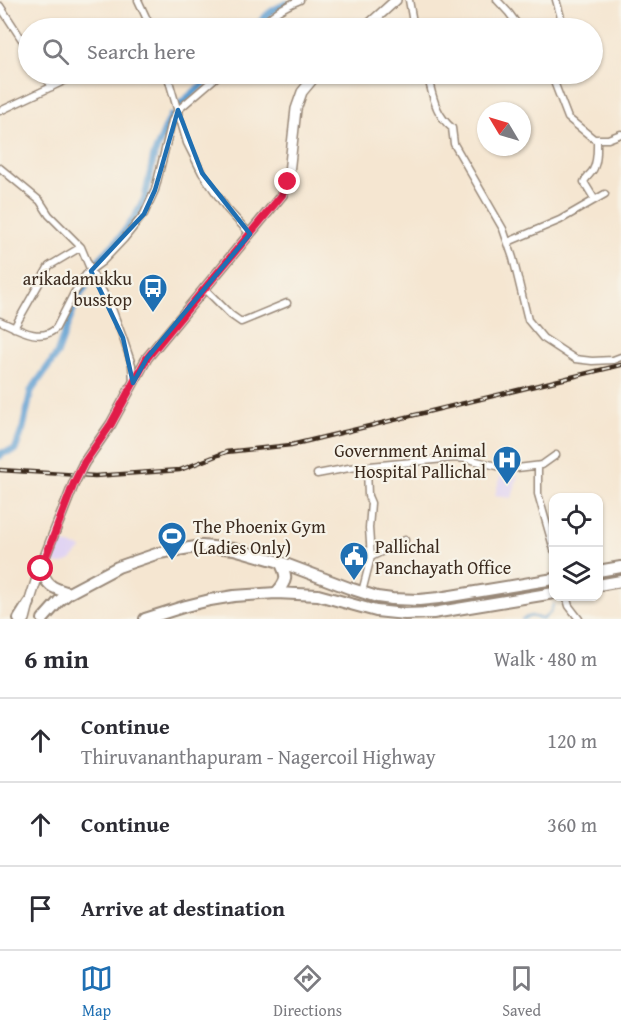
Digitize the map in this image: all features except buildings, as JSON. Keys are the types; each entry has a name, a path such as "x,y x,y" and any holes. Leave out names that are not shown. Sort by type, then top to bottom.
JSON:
{"main road":[{"path":"43,619 69,593 118,567 159,553 202,546 259,553 377,597 419,600 549,580"},
{"path":"276,593 286,578 286,572 280,562"},
{"path":"603,570 621,567"},
{"path":"41,569 45,580 55,588 69,593"},
{"path":"603,584 621,581"},
{"path":"146,619 210,600 276,593 318,595 375,610 417,616 549,594"},
{"path":"19,619 29,603"}],"street":[{"path":"138,0 146,18"},
{"path":"268,18 287,5 300,0"},
{"path":"376,18 396,0"},
{"path":"409,0 412,18"},
{"path":"497,0 513,18"},
{"path":"556,0 561,18"},
{"path":"0,6 18,34"},
{"path":"0,111 58,84"},
{"path":"169,84 181,127 202,173 227,209 250,234"},
{"path":"0,321 14,328 37,334 46,335 52,332 59,324 74,293 88,272 103,261 144,214 155,190 172,121 178,110 208,84"},
{"path":"26,619 41,569 74,483 84,463 111,424 147,358 282,195 288,182 296,109 302,92 309,84"},
{"path":"430,84 442,120 452,128 454,144 503,229 513,258 528,320 543,338 574,359 592,361 613,360 621,357"},
{"path":"555,84 568,118 594,139 608,139 621,134"},
{"path":"595,200 584,182 596,163 597,139"},
{"path":"0,168 40,201 49,215 81,247 91,271 111,306 132,365 133,383"},
{"path":"508,242 560,220 605,194"},
{"path":"14,328 48,266 81,247"},
{"path":"204,288 241,322 287,303"},
{"path":"317,474 349,468 455,458 509,469 542,465 556,455"},
{"path":"362,592 370,557 367,466"},
{"path":"538,466 538,494 553,547"},
{"path":"370,557 405,540"},
{"path":"567,601 579,619"}],"highlighted area":[{"path":"178,110 202,173 250,234 147,358 133,383 123,338 91,271 144,214 155,190"}],"shaded area":[{"name":"Government Animal Hospital Pallichal","path":"501,473 518,475 512,498 495,496"},
{"path":"58,539 63,544 82,548 71,560 62,564 48,562"}],"waterway":[{"path":"264,18 286,4"},
{"path":"178,106 203,84"},
{"path":"98,261 118,240 135,217 145,198 154,155 171,116"},
{"path":"0,456 2,453 15,450 23,428 31,391 57,354 77,299 91,278"},
{"path":"543,619 551,611 553,604"},
{"path":"522,619 531,616 542,619"}],"railway":[{"path":"0,470 95,476 180,470 226,452 291,445 621,365"}],"place":[{"name":"arikadamukku busstop","path":"153,314"},
{"name":"Government Animal Hospital Pallichal","path":"507,486"},
{"name":"The Phoenix Gym (Ladies Only)","path":"172,562"},
{"name":"Pallichal Panchayath Office","path":"354,582"}],"route":[{"path":"41,569 84,463 111,424 147,358 282,195 288,182"}]}
